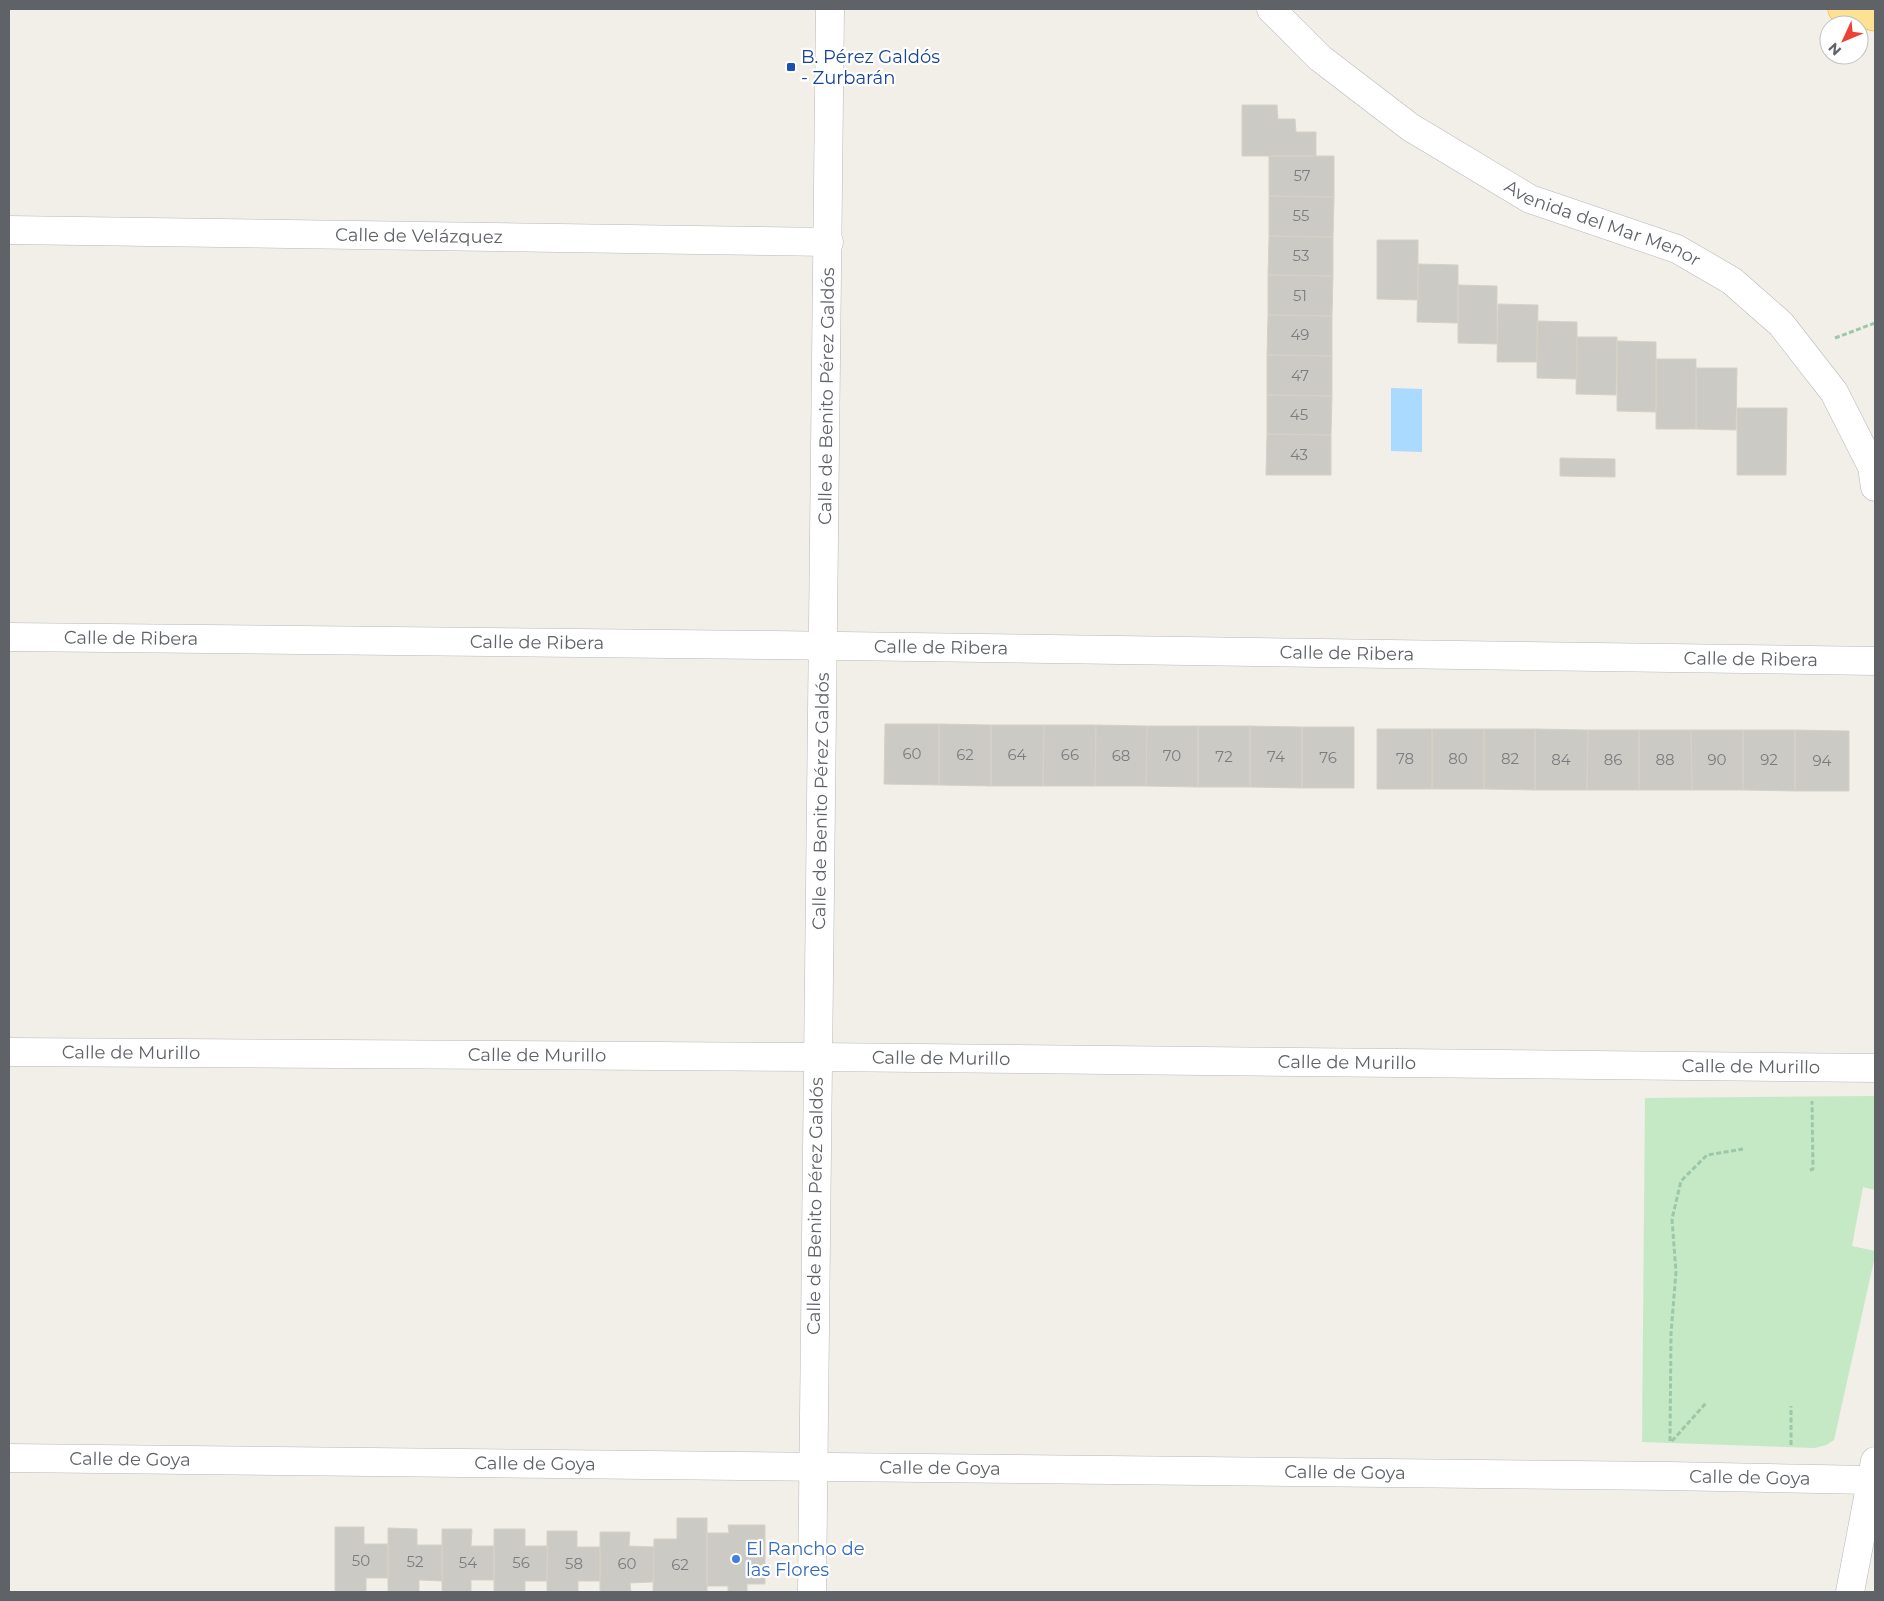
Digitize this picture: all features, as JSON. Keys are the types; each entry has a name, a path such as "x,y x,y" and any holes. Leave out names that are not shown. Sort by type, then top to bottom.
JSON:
{"highway":[{"path":"1842,9 1875,17"}],"street":[{"name":"Calle de Benito Pérez Galdós","path":"812,1592 817,1057 823,706 822,646 829,242 830,9"},
{"name":"Avenida del Mar Menor","path":"1270,9 1320,58 1410,127 1530,199 1677,250 1732,281 1781,324 1834,392 1872,468 1875,487"},
{"name":"Calle de Velázquez","path":"9,230 829,242"},
{"name":"Calle de Ribera","path":"9,637 1875,661"},
{"name":"Calle de Murillo","path":"9,1052 817,1057 1875,1068"},
{"name":"Calle de Goya","path":"9,1458 1669,1476 1873,1471"},
{"path":"1850,1592 1873,1471"}],"path":[{"path":"1810,1170 1813,1169 1812,1067"},
{"path":"1706,1403 1670,1444 1671,1333 1676,1272 1672,1219 1682,1181 1707,1156 1743,1149"}],"green space":[{"path":"1875,1096 1875,1190 1863,1187 1852,1246 1875,1251 1875,1256 1834,1440 1826,1445 1815,1448 1642,1442 1645,1098"}],"water":[{"path":"1391,388 1422,389 1422,452 1391,451"}],"building":[{"path":"1242,105 1277,105 1278,119 1295,119 1296,132 1316,132 1316,156 1242,156"},
{"path":"1269,156 1334,156 1334,197 1269,196"},
{"path":"1269,196 1334,197 1333,237 1269,236"},
{"path":"1269,236 1333,237 1333,276 1268,275"},
{"path":"1377,240 1418,240 1418,300 1377,299"},
{"path":"1418,264 1458,265 1458,323 1417,322"},
{"path":"1268,275 1333,276 1332,316 1268,315"},
{"path":"1458,285 1497,286 1497,344 1458,343"},
{"path":"1498,304 1538,305 1537,362 1497,362"},
{"path":"1268,315 1332,316 1332,356 1267,355"},
{"path":"1537,321 1577,322 1577,379 1537,378"},
{"path":"1577,337 1617,337 1616,395 1576,394"},
{"path":"1617,341 1656,342 1656,412 1617,411"},
{"path":"1267,355 1332,356 1332,396 1267,395"},
{"path":"1656,359 1696,359 1696,429 1656,429"},
{"path":"1696,368 1737,368 1736,430 1696,429"},
{"path":"1267,395 1332,396 1331,435 1267,434"},
{"path":"1737,408 1787,408 1786,475 1737,475"},
{"path":"1267,434 1331,435 1331,475 1266,475"},
{"path":"1560,458 1615,459 1615,477 1560,476"},
{"path":"885,724 939,724 939,785 884,784"},
{"path":"939,724 991,725 991,786 939,785"},
{"path":"991,725 1044,725 1043,786 991,786"},
{"path":"1044,725 1096,725 1095,786 1043,786"},
{"path":"1096,725 1147,726 1146,786 1095,786"},
{"path":"1147,726 1198,726 1198,787 1146,786"},
{"path":"1198,726 1250,726 1250,787 1198,787"},
{"path":"1250,726 1302,727 1302,788 1250,787"},
{"path":"1302,727 1354,727 1354,788 1302,788"},
{"path":"1377,729 1432,729 1432,789 1377,789"},
{"path":"1432,729 1484,729 1484,789 1432,789"},
{"path":"1484,729 1535,729 1535,790 1484,789"},
{"path":"1535,729 1588,730 1587,790 1535,790"},
{"path":"1588,730 1639,730 1639,790 1587,790"},
{"path":"1639,730 1691,730 1692,790 1639,790"},
{"path":"1691,730 1743,730 1743,790 1692,790"},
{"path":"1743,730 1795,730 1795,791 1743,790"},
{"path":"1795,730 1849,731 1849,791 1795,791"},
{"path":"677,1518 707,1518 707,1592 653,1592 654,1539 677,1539"},
{"path":"728,1525 765,1525 765,1584 747,1584 747,1592 728,1592 728,1586 707,1586 707,1533 729,1533"},
{"path":"335,1527 364,1527 364,1544 388,1544 388,1578 366,1578 366,1592 335,1592"},
{"path":"388,1528 417,1529 417,1545 442,1545 442,1581 419,1580 419,1592 388,1592"},
{"path":"442,1529 472,1529 471,1546 494,1546 494,1580 471,1580 471,1592 442,1592"},
{"path":"494,1529 525,1529 525,1546 548,1546 547,1581 525,1581 525,1592 494,1592"},
{"path":"547,1531 577,1531 577,1547 600,1547 600,1581 578,1581 578,1592 547,1592"},
{"path":"600,1532 630,1532 629,1546 654,1547 653,1582 630,1583 631,1592 600,1592"}],"place":[{"name":"B. Pérez Galdós - Zurbarán","path":"791,67"},
{"name":"El Rancho de las Flores","path":"736,1559"}]}
